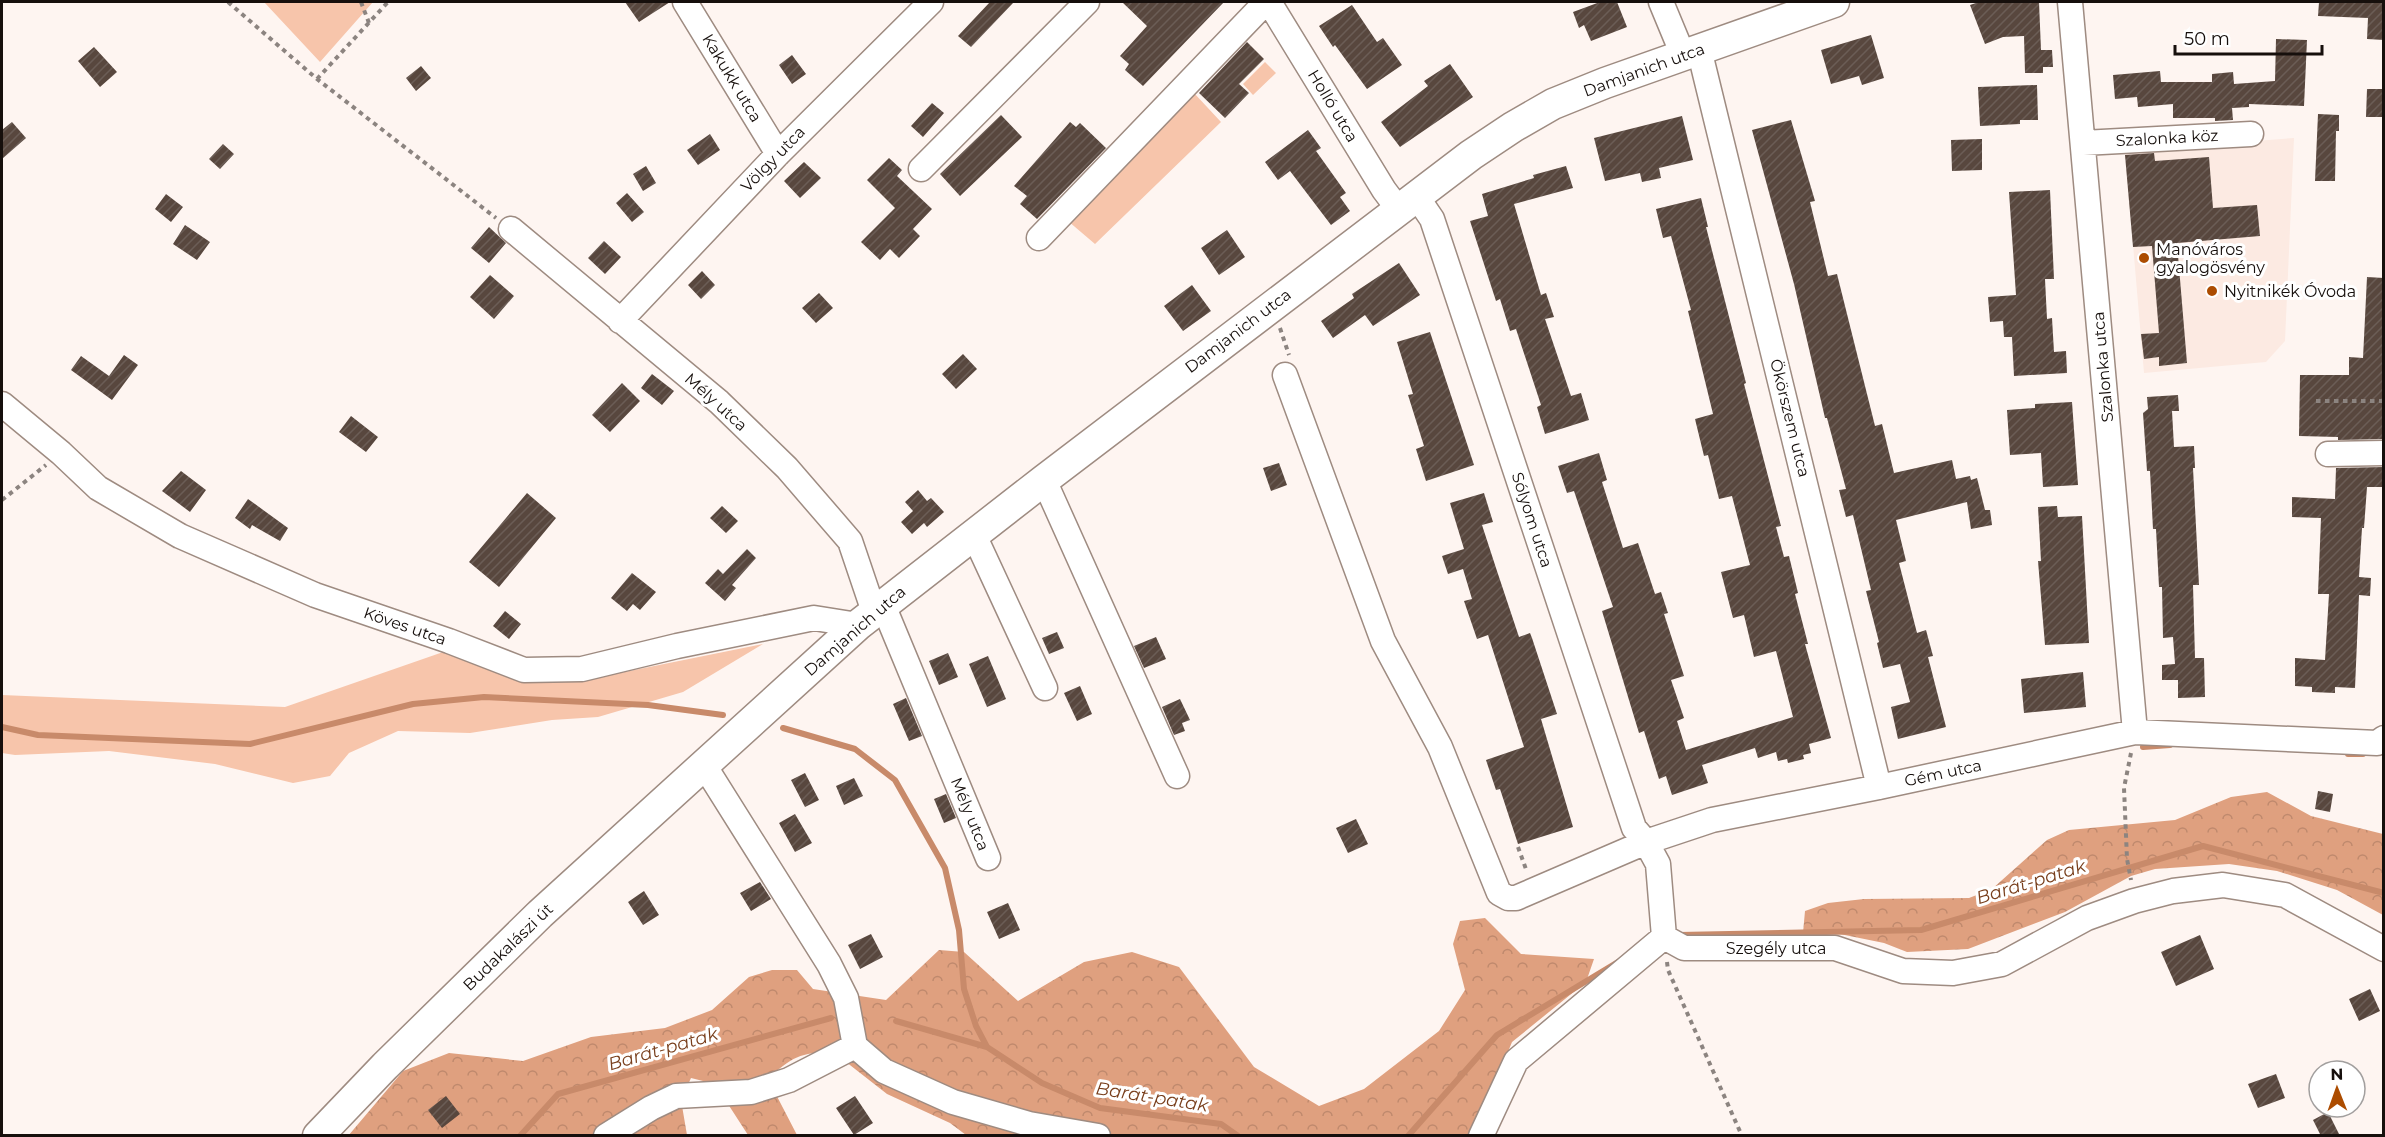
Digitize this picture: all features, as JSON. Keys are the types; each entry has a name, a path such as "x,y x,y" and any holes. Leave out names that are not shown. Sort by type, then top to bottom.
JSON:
{"main road":[{"name":"Damjanich utca","path":"704,765 872,614 1268,308 1471,155 1553,104 1834,2"},
{"name":"Budakalászi út","path":"318,1136 385,1066 540,914 704,765"}],"street":[{"name":"Kakukk utca","path":"686,2 778,153"},
{"path":"921,169 1087,2"},
{"path":"1039,238 1267,2"},
{"name":"Holló utca","path":"1267,2 1384,190 1408,203"},
{"name":"Ökörszem utca","path":"1662,2 1691,52 1879,787"},
{"name":"Szalonka utca","path":"2070,2 2135,732"},
{"name":"Völgy utca","path":"620,321 778,153 922,5"},
{"name":"Szalonka köz","path":"2083,143 2251,134"},
{"name":"Sólyom utca","path":"1408,203 1432,219 1634,828 1646,842 1658,864 1664,937"},
{"name":"Mély utca","path":"511,229 719,402 787,468 850,541 872,614 988,858"},
{"name":"Gém utca","path":"1285,375 1383,641 1440,747 1498,893 1508,898 1516,898 1646,842 1712,820 2135,732 2377,743 2384,738"},
{"name":"Köves utca","path":"2,404 61,453 98,488 180,536 315,595 449,641 524,670 582,669 677,646 814,618 872,614"},
{"path":"2328,454 2384,453"},
{"path":"1044,480 1177,776"},
{"path":"974,535 1045,688"},
{"path":"704,765 829,964 846,998 855,1046 884,1071 953,1102 1029,1124 1098,1136"},
{"name":"Szegély utca","path":"1664,937 1684,948 1835,948 1903,971 1953,973 2002,964 2086,918 2134,901 2173,891 2223,885 2285,895 2384,949"},
{"path":"1481,1136 1516,1061 1664,937"},
{"path":"606,1136 651,1108 676,1096 752,1092 789,1080 855,1046"}],"path":[{"path":"228,2 318,80 511,229"},
{"path":"361,2 369,23"},
{"path":"318,80 388,2"},
{"path":"1268,308 1279,325 1294,367 1285,375"},
{"path":"2316,400 2384,401"},
{"path":"2,500 61,453"},
{"path":"2129,868 2124,788 2135,732"},
{"path":"1664,937 1668,970 1742,1136"}],"shaded area":[{"path":"264,2 373,2 320,62"},
{"path":"1265,62 1276,73 1253,95 1243,84"},
{"path":"1194,93 1221,122 1095,244 1068,221"},
{"name":"Nyitnikék Óvoda","path":"2294,138 2285,341 2266,362 2144,373 2125,151"},
{"path":"763,644 683,692 598,717 552,720 470,733 398,731 349,753 330,776 293,783 215,764 109,751 15,755 2,753 2,695 285,707 446,651 580,681"}],"green space":[{"path":"2267,792 2311,816 2383,834 2383,915 2337,890 2277,871 2229,864 2155,869 2131,876 2065,912 1968,949 1907,952 1884,943 1835,933 1803,933 1805,911 1828,903 1864,899 1969,898 1992,889 2047,840 2069,830 2175,820 2231,797"},
{"path":"1485,918 1521,954 1594,959 1586,982 1512,1042 1477,1128 1471,1135 966,1135 950,1123 887,1094 832,1051 797,1057 768,1079 797,1135 748,1135 715,1084 691,1078 681,1100 687,1135 348,1136 403,1071 449,1053 523,1061 591,1037 665,1028 712,1010 749,977 772,970 797,970 813,989 886,1000 939,950 964,952 1018,1001 1084,962 1132,952 1179,967 1254,1067 1319,1106 1364,1089 1439,1031 1465,990 1453,944 1460,921"}],"building":[{"path":"625,2 670,2 639,22"},
{"path":"990,2 1014,2 971,47 958,36"},
{"path":"1122,2 1224,2 1143,86 1125,70 1129,64 1120,56 1147,26"},
{"path":"1600,2 1617,2 1627,27 1591,41 1584,25 1579,28 1573,12"},
{"path":"1979,2 2039,2 2041,50 2052,50 2053,67 2043,67 2043,73 2025,73 2024,36 2003,37 1985,44 1970,5"},
{"path":"2319,2 2384,2 2384,40 2367,39 2368,18 2318,16"},
{"path":"1352,5 1377,42 1383,38 1402,65 1367,89 1319,26"},
{"path":"1871,35 1884,78 1862,85 1859,76 1831,84 1821,50"},
{"path":"2276,39 2307,40 2304,106 2249,104 2249,107 2232,108 2233,120 2215,121 2215,118 2173,118 2173,104 2138,107 2137,97 2115,99 2113,75 2160,71 2161,82 2212,82 2212,74 2233,72 2234,84 2275,81"},
{"path":"1247,42 1264,59 1239,84 1249,93 1225,118 1199,93"},
{"path":"94,47 117,72 100,87 78,61"},
{"path":"792,55 806,74 792,84 779,65"},
{"path":"1450,64 1473,97 1400,147 1381,122 1428,86 1424,81"},
{"path":"421,66 431,78 416,91 406,78"},
{"path":"2037,85 2038,120 2020,120 2020,124 1980,126 1978,87"},
{"path":"2367,89 2384,89 2384,117 2366,117"},
{"path":"932,103 944,113 923,137 911,126"},
{"path":"2318,114 2339,115 2339,131 2336,131 2335,181 2315,181"},
{"path":"1001,115 1022,137 960,196 940,174"},
{"path":"1682,116 1693,160 1659,168 1661,178 1642,182 1640,173 1605,181 1594,138"},
{"path":"1791,120 1815,201 1810,202 1828,276 1837,274 1875,426 1882,424 1894,473 1952,460 1956,479 1970,476 1971,480 1977,478 1985,510 1990,510 1992,525 1971,529 1967,502 1896,520 1906,561 1899,563 1917,633 1926,630 1933,656 1928,657 1946,727 1898,739 1891,707 1910,702 1900,664 1883,668 1866,591 1871,590 1853,515 1846,517 1839,490 1846,489 1827,418 1825,418 1794,284 1752,130"},
{"path":"12,122 26,138 2,159 2,130"},
{"path":"1070,122 1076,127 1080,123 1106,148 1037,219 1020,204 1027,196 1014,186"},
{"path":"1308,130 1321,148 1316,151 1346,193 1340,197 1350,211 1331,225 1290,171 1278,180 1265,162"},
{"path":"710,134 720,150 698,165 687,150"},
{"path":"1982,139 1982,170 1952,171 1951,140"},
{"path":"223,144 234,154 220,169 209,159"},
{"path":"2154,153 2155,161 2209,157 2213,208 2257,205 2260,236 2177,243 2187,363 2159,366 2159,357 2144,359 2141,334 2159,333 2152,246 2133,247 2125,155"},
{"path":"889,158 902,170 897,176 932,209 913,229 920,236 899,258 890,249 880,260 861,242 895,208 867,180"},
{"path":"804,162 821,178 800,198 784,181"},
{"path":"646,166 656,183 643,191 633,174"},
{"path":"1566,166 1573,188 1514,204 1541,295 1546,293 1554,317 1545,319 1571,396 1581,393 1589,420 1545,434 1537,407 1541,405 1516,329 1510,331 1500,299 1496,301 1470,221 1488,216 1482,194 1534,178 1533,175"},
{"path":"2050,190 2054,279 2045,279 2047,319 2052,318 2054,352 2066,351 2067,373 2014,376 2012,337 2004,337 2003,321 1990,322 1988,297 2016,295 2009,192"},
{"path":"627,193 644,212 632,222 616,203"},
{"path":"166,194 183,207 171,222 155,209"},
{"path":"1701,198 1708,227 1706,227 1746,383 1744,384 1781,526 1776,527 1784,557 1789,556 1798,593 1795,594 1808,644 1805,644 1831,738 1809,744 1811,753 1803,755 1804,759 1788,763 1787,759 1778,761 1776,752 1758,758 1755,748 1702,765 1708,783 1672,795 1666,776 1659,779 1644,731 1639,733 1602,611 1613,607 1574,491 1567,493 1558,466 1599,453 1607,480 1602,482 1623,548 1638,543 1655,594 1661,592 1668,613 1664,614 1684,676 1671,680 1684,718 1677,721 1686,750 1793,717 1776,651 1754,657 1744,615 1733,618 1721,572 1750,565 1732,496 1719,499 1708,455 1704,456 1695,419 1713,414 1688,311 1691,310 1671,236 1663,238 1656,209"},
{"path":"185,225 210,242 197,260 173,244"},
{"path":"489,227 506,243 489,263 471,248"},
{"path":"1227,230 1245,257 1219,275 1201,248"},
{"path":"604,241 621,257 605,274 588,258"},
{"path":"1399,263 1420,295 1373,326 1365,315 1333,338 1321,321 1354,298 1352,294"},
{"path":"702,271 715,285 701,299 688,285"},
{"path":"490,275 514,296 494,319 470,297"},
{"path":"2367,277 2384,278 2384,439 2338,440 2338,437 2299,436 2300,375 2349,375 2349,357 2363,358"},
{"path":"1192,285 1211,311 1183,331 1164,306"},
{"path":"819,293 833,308 816,323 802,308"},
{"path":"1430,332 1474,465 1426,481 1416,449 1424,446 1408,395 1413,394 1397,342"},
{"path":"963,354 977,369 956,389 942,374"},
{"path":"124,355 138,365 112,400 71,370 81,356 109,376"},
{"path":"652,374 674,391 662,405 641,388"},
{"path":"622,383 640,401 610,432 592,415"},
{"path":"2178,395 2179,411 2172,411 2174,447 2194,446 2199,585 2193,585 2195,658 2204,658 2205,697 2178,698 2178,680 2162,680 2162,665 2175,664 2173,637 2163,638 2162,587 2159,587 2156,529 2153,529 2150,471 2147,471 2143,413 2148,409 2147,397"},
{"path":"2072,402 2078,485 2043,487 2041,453 2010,455 2007,410 2035,408 2035,404"},
{"path":"351,416 378,437 366,452 339,432"},
{"path":"1279,463 1287,485 1271,491 1263,468"},
{"path":"2384,467 2384,487 2367,487 2359,577 2371,578 2370,596 2359,595 2355,688 2335,687 2335,693 2312,692 2312,687 2295,686 2295,658 2325,660 2329,594 2318,594 2321,518 2292,517 2292,497 2335,499 2336,468"},
{"path":"181,471 206,490 190,512 162,491"},
{"path":"918,490 927,501 931,498 944,512 927,527 924,523 912,534 901,522 913,511 905,502"},
{"path":"527,493 556,518 499,587 469,562"},
{"path":"1484,493 1493,522 1482,525 1496,568 1519,637 1530,633 1557,714 1541,719 1573,827 1518,844 1500,789 1496,790 1486,760 1524,747 1488,635 1477,639 1464,601 1472,599 1463,569 1448,574 1442,556 1464,549 1450,503"},
{"path":"248,499 288,528 280,541 252,525 250,529 235,518"},
{"path":"722,506 738,521 726,533 710,518"},
{"path":"2057,506 2058,517 2082,516 2089,643 2045,645 2038,561 2041,561 2038,507"},
{"path":"747,549 756,558 732,585 736,588 725,601 705,583 718,569 723,574"},
{"path":"632,573 656,592 640,610 633,604 627,611 611,598"},
{"path":"505,611 521,624 509,639 493,626"},
{"path":"1057,632 1064,648 1049,654 1042,638"},
{"path":"1156,637 1166,659 1144,668 1134,646"},
{"path":"948,653 958,677 939,685 929,661"},
{"path":"988,656 1006,699 987,707 969,664"},
{"path":"2083,672 2086,707 2024,713 2021,679"},
{"path":"1080,686 1092,714 1077,721 1064,693"},
{"path":"906,698 922,736 909,741 893,704"},
{"path":"1180,699 1190,720 1182,723 1185,731 1174,735 1162,707"},
{"path":"805,773 819,800 805,807 791,780"},
{"path":"854,778 863,796 844,805 836,786"},
{"path":"2318,791 2333,794 2330,812 2315,809"},
{"path":"946,794 956,818 944,823 934,799"},
{"path":"795,814 812,843 795,852 779,823"},
{"path":"1356,819 1368,844 1348,853 1336,828"},
{"path":"760,882 771,899 751,911 740,893"},
{"path":"644,891 659,915 643,925 628,902"},
{"path":"1008,903 1020,930 999,939 987,912"},
{"path":"871,934 883,957 860,969 848,945"},
{"path":"2200,935 2214,969 2176,986 2161,952"},
{"path":"2370,989 2380,1011 2359,1021 2349,999"},
{"path":"2276,1074 2285,1098 2258,1108 2248,1084"},
{"path":"446,1096 460,1114 442,1128 428,1110"},
{"path":"855,1096 873,1123 854,1135 836,1108"},
{"path":"2332,1119 2340,1136 2321,1136 2313,1120"}],"waterway":[{"path":"2,727 38,735 250,744 413,704 484,697 648,705 723,715"},
{"path":"783,728 855,749 895,780 945,868 959,930 964,989 976,1026 987,1047"},
{"path":"2143,747 2170,745"},
{"path":"2348,754 2363,754"},
{"name":"Barát-patak","path":"1679,935 1921,930 2203,846 2384,893"},
{"name":"Barát-patak","path":"1408,1136 1497,1035 1618,962"},
{"name":"Barát-patak","path":"520,1136 558,1094 831,1018"},
{"name":"Barát-patak","path":"896,1021 987,1047 1042,1083 1100,1108 1221,1124 1238,1136"}],"place":[{"name":"Manóváros gyalogösvény","path":"2144,258"},
{"name":"Nyitnikék Óvoda","path":"2212,291"}]}
